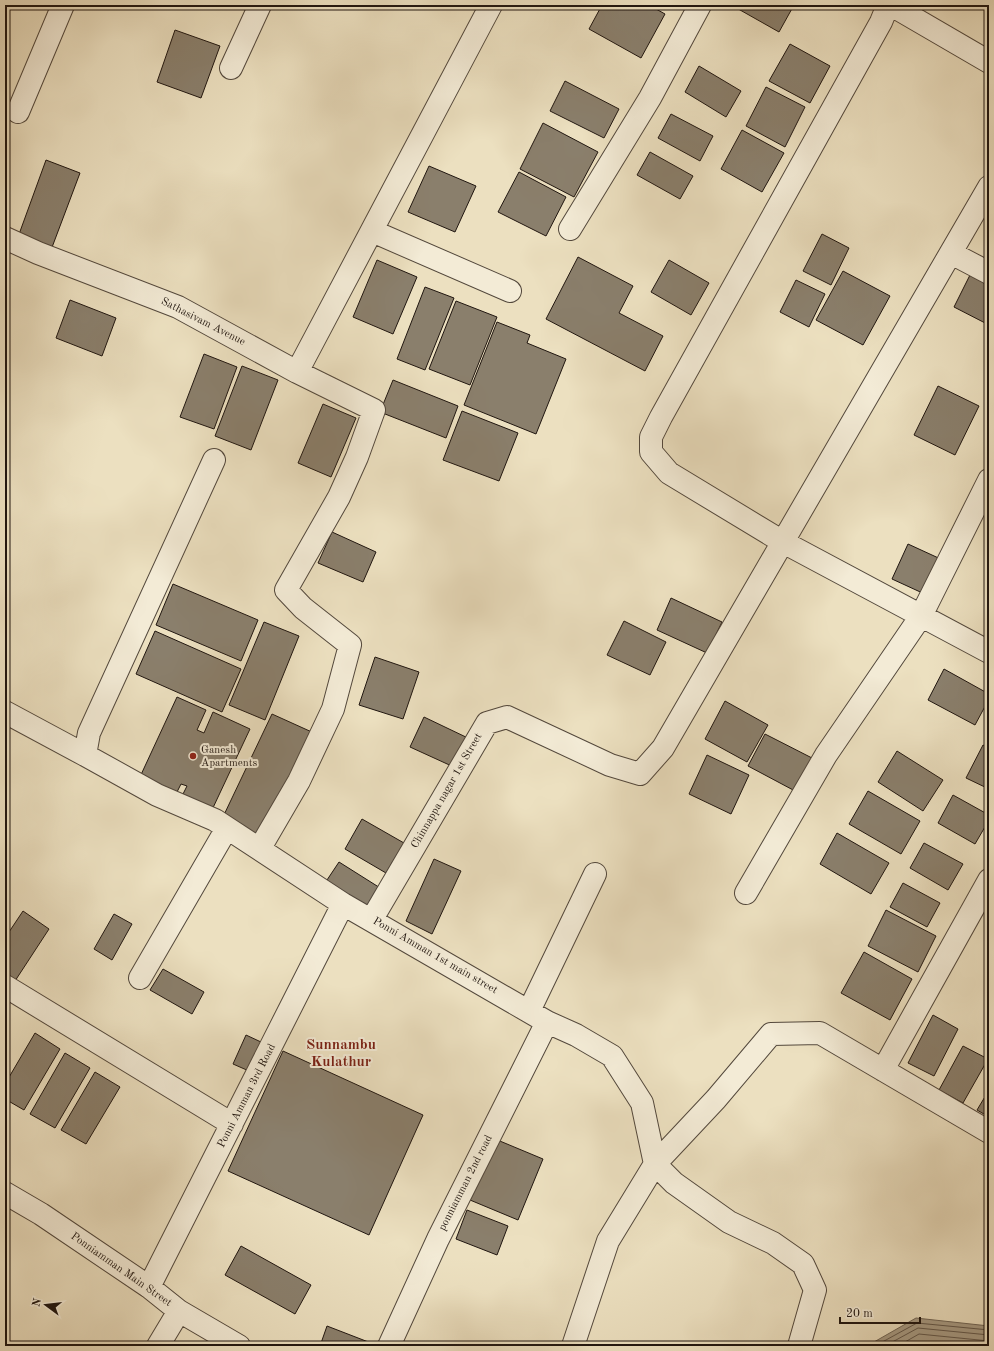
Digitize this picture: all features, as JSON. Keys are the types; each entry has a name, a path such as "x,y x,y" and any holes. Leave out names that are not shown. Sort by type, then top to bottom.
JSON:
{"street":[{"path":"18,112 63,5"},
{"path":"231,68 260,5"},
{"path":"297,372 492,5"},
{"path":"570,229 650,98 700,5"},
{"path":"989,62 893,5 881,22 651,437 651,452 669,472 783,542 989,652"},
{"path":"783,542 989,188"},
{"path":"372,231 510,291"},
{"name":"Sathasivam Avenue","path":"5,238 38,253 178,306 297,372 374,410 357,457 339,497 286,590 303,608 350,645 333,709 299,781 260,848"},
{"path":"951,253 989,273"},
{"path":"85,755 89,733 214,460"},
{"path":"746,893 826,755 921,616 989,480"},
{"name":"Chinnappa nagar 1st Street","path":"372,919 487,723 507,717 610,765 640,774 663,748 783,542"},
{"name":"Ponni Amman 1st main street","path":"5,712 157,795 215,820 260,848 343,904 372,919 538,1017 576,1035 612,1056 642,1103 655,1164"},
{"path":"140,978 227,828"},
{"name":"ponniamman 2nd road","path":"389,1346 538,1017 595,874"},
{"path":"883,1070 989,880"},
{"name":"Ponni Amman 3rd Road","path":"149,1287 343,904"},
{"path":"5,986 232,1124"},
{"path":"573,1346 608,1241 655,1164 716,1099 771,1034 820,1033 989,1132"},
{"path":"655,1164 684,1192 729,1222 772,1243 803,1264 815,1290 798,1346"},
{"name":"Ponniamman Main Street","path":"5,1193 41,1214 149,1287 179,1311 239,1346"},
{"path":"158,1346 179,1311"}],"water":[{"path":"916,1318 989,1326 989,1346 867,1346"}],"building":[{"path":"602,5 649,5 665,14 641,58 589,29"},
{"path":"794,5 779,32 733,6"},
{"path":"175,30 220,46 201,98 157,82"},
{"path":"790,44 830,66 810,103 769,81"},
{"path":"699,66 741,91 726,117 685,92"},
{"path":"565,81 619,109 604,138 550,111"},
{"path":"766,87 805,107 785,147 746,126"},
{"path":"671,114 713,136 700,161 658,138"},
{"path":"543,123 598,152 574,197 520,169"},
{"path":"742,130 784,153 762,192 721,169"},
{"path":"650,152 693,176 680,199 637,175"},
{"path":"46,160 80,173 51,250 18,237"},
{"path":"429,166 476,186 455,232 408,212"},
{"path":"519,172 566,197 546,236 498,212"},
{"path":"822,234 849,248 831,285 803,271"},
{"path":"578,257 633,286 619,313 663,336 645,371 546,319"},
{"path":"377,260 417,277 393,334 353,317"},
{"path":"669,260 709,283 691,315 651,292"},
{"path":"843,271 890,296 863,345 816,320"},
{"path":"970,275 989,285 989,325 954,307"},
{"path":"796,280 825,294 809,327 780,312"},
{"path":"425,287 454,298 425,370 397,359"},
{"path":"70,300 116,318 102,356 56,338"},
{"path":"456,301 497,317 470,385 429,369"},
{"path":"497,322 530,335 527,343 566,359 536,434 464,405"},
{"path":"204,354 237,367 214,429 180,417"},
{"path":"242,366 278,380 251,450 215,436"},
{"path":"393,380 458,406 446,438 380,412"},
{"path":"938,386 979,406 955,455 914,435"},
{"path":"323,404 356,418 331,477 298,463"},
{"path":"462,411 518,433 499,481 443,460"},
{"path":"332,532 376,552 363,582 318,563"},
{"path":"908,544 945,561 929,596 892,579"},
{"path":"173,584 258,620 241,661 156,625"},
{"path":"671,598 722,622 707,653 657,630"},
{"path":"624,621 666,642 650,675 607,655"},
{"path":"264,622 299,636 265,720 229,705"},
{"path":"155,631 241,669 222,712 136,674"},
{"path":"375,657 419,672 403,719 359,705"},
{"path":"944,669 989,694 989,699 975,725 928,700"},
{"name":"Ganesh Apartments","path":"177,697 206,710 197,730 204,733 213,712 250,729 211,812 181,798 187,786 181,784 175,796 139,779"},
{"path":"725,701 768,725 747,762 705,739"},
{"path":"272,714 314,733 264,840 222,819"},
{"path":"424,717 470,739 456,768 410,747"},
{"path":"765,734 812,758 795,791 748,766"},
{"path":"983,745 989,748 989,789 966,778"},
{"path":"897,751 943,780 923,811 878,782"},
{"path":"707,755 749,775 731,814 689,794"},
{"path":"868,791 920,821 901,854 849,824"},
{"path":"953,795 989,815 989,820 975,844 938,823"},
{"path":"362,819 404,843 386,873 345,849"},
{"path":"837,833 889,863 871,894 820,864"},
{"path":"924,843 963,864 948,890 910,868"},
{"path":"434,859 461,871 432,934 406,921"},
{"path":"339,862 385,891 371,912 325,883"},
{"path":"903,883 940,903 927,927 890,907"},
{"path":"886,910 936,936 918,972 868,946"},
{"path":"23,911 49,929 15,981 5,974 5,938"},
{"path":"114,914 132,924 112,960 94,949"},
{"path":"864,952 912,979 890,1020 841,993"},
{"path":"163,969 204,992 192,1014 150,990"},
{"path":"933,1015 958,1029 934,1076 908,1063"},
{"path":"35,1033 60,1049 24,1110 5,1099 5,1084"},
{"path":"246,1035 261,1042 249,1071 233,1064"},
{"path":"963,1046 988,1059 963,1103 939,1090"},
{"path":"283,1051 423,1115 369,1235 228,1171"},
{"path":"65,1053 90,1068 55,1128 30,1114"},
{"path":"95,1072 120,1087 86,1144 61,1130"},
{"path":"989,1090 989,1117 977,1110"},
{"path":"495,1139 543,1159 518,1220 470,1200"},
{"path":"467,1210 508,1226 497,1255 456,1239"},
{"path":"241,1246 311,1285 295,1314 225,1275"},
{"path":"327,1326 371,1343 370,1346 320,1346"}],"place":[{"name":"Ganesh Apartments","path":"193,756"}],"district":[{"name":"Sunnambu Kulathur","path":"341,1054"}]}
